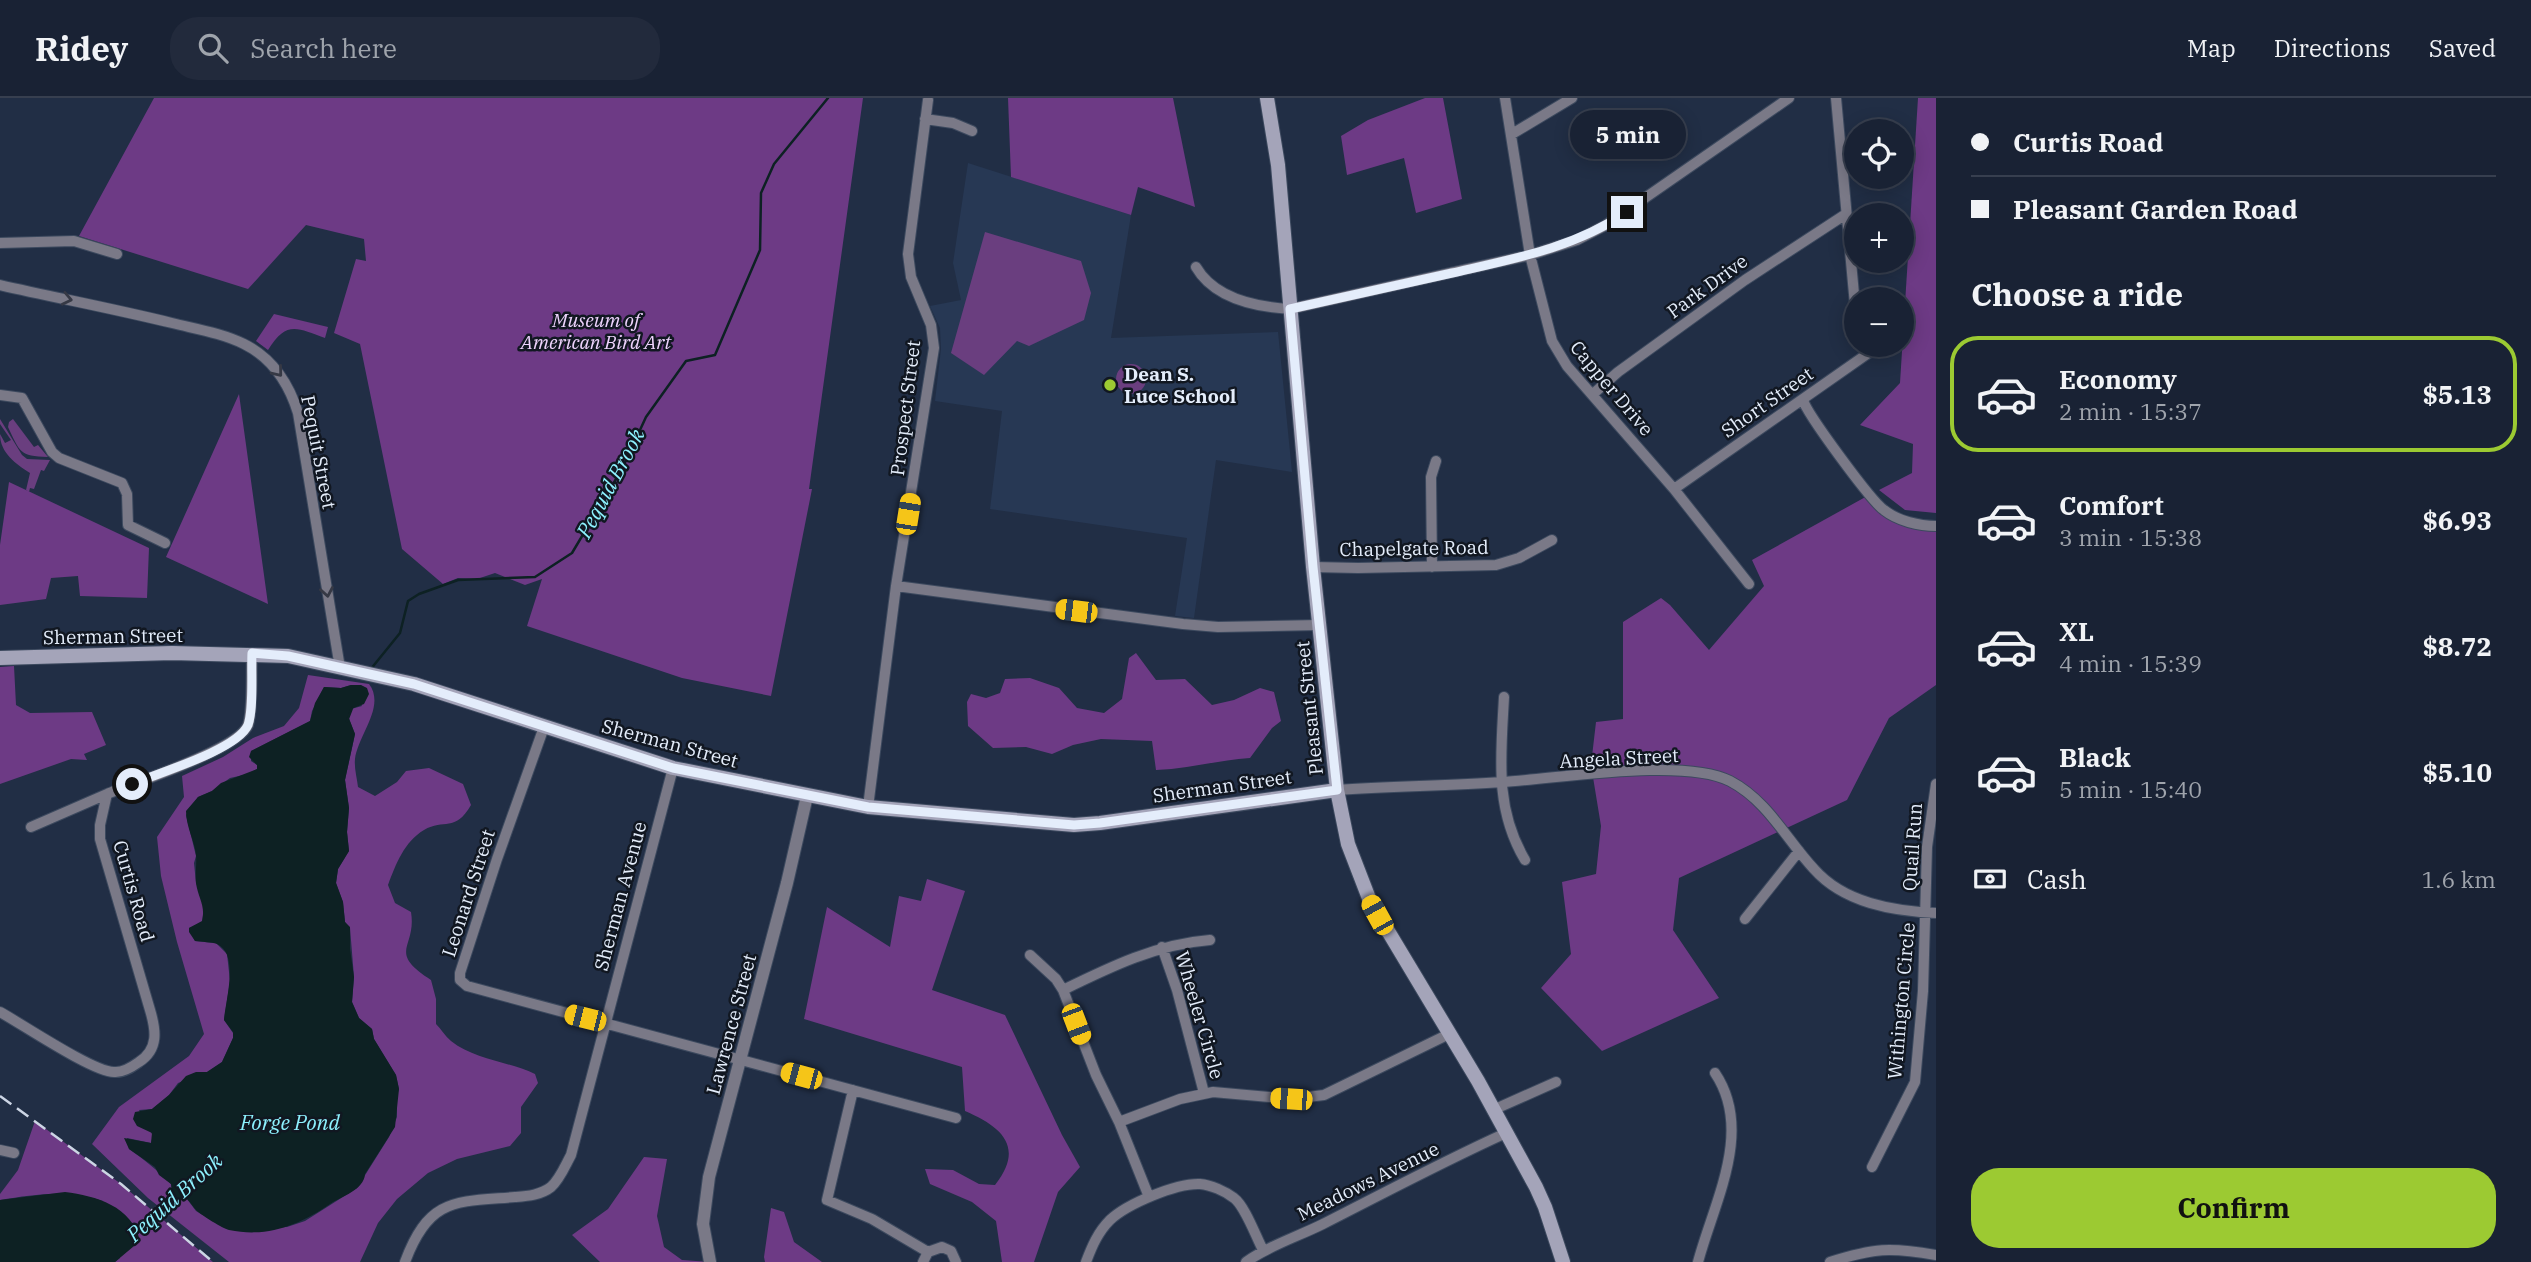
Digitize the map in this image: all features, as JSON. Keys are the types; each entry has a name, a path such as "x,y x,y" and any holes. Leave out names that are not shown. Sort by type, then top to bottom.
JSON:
{"main road":[{"name":"Pleasant Street","path":"1267,98 1278,165 1313,567 1337,790 1348,844 1370,901 1493,1110 1545,1208 1559,1261"},
{"name":"Sherman Street","path":"0,658 252,653 288,656 414,684 673,768 868,807 1074,825 1337,790"}],"street":[{"name":"Capper Drive","path":"1505,98 1530,255 1552,341 1567,366 1674,489 1749,584"},
{"path":"1511,134 1572,98"},
{"path":"1196,267 1202,277 1216,289 1256,305 1290,309 1530,255 1577,240 1606,225 1789,98"},
{"path":"1836,98 1845,203"},
{"name":"Prospect Street","path":"868,807 896,586 934,348 930,325 911,277 908,254 928,100"},
{"path":"925,119 953,123 972,131"},
{"name":"Park Drive","path":"1593,394 1618,372 1745,279 1844,215"},
{"path":"0,243 74,241 117,254"},
{"name":"Pequit Street","path":"0,285 136,313 221,335 245,344 271,363 293,395 298,413 340,668"},
{"name":"Short Street","path":"1674,489 1803,400 1853,357"},
{"path":"0,395 22,398 52,452 59,458 122,484 127,494 128,525 166,543"},
{"path":"1803,400 1869,495 1885,511 1916,524 1936,526"},
{"path":"1432,567 1431,477 1437,461"},
{"name":"Chapelgate Road","path":"1313,567 1496,565 1519,558 1552,540"},
{"path":"896,586 1183,624 1218,627 1320,625"},
{"path":"31,827 218,750 237,738 247,725 252,653"},
{"path":"1504,697 1502,782 1507,820 1525,860"},
{"name":"Leonard Street","path":"544,727 497,859 460,980 467,986 956,1118"},
{"name":"Sherman Avenue","path":"405,1262 413,1243 437,1212 466,1200 531,1196 549,1188 557,1180 571,1155 673,768"},
{"name":"Angela Street","path":"1337,790 1652,771 1702,773 1729,781 1751,797 1770,813 1815,871 1850,896 1876,906 1931,913"},
{"name":"Quail Run","path":"1931,913 1927,847 1936,784"},
{"name":"Curtis Road","path":"0,1012 88,1064 114,1073 126,1070 143,1059 154,1046 156,1031 100,839 100,825 107,794"},
{"name":"Lawrence Street","path":"710,1262 703,1224 709,1177 742,1060 807,796"},
{"path":"1745,919 1800,851"},
{"name":"Withington Circle","path":"1872,1167 1915,1082 1931,913"},
{"name":"Wheeler Circle","path":"1063,990 1162,947 1210,940"},
{"name":"Wheeler Circle","path":"1162,947 1177,990 1204,1093"},
{"path":"1030,955 1056,979 1063,990 1096,1076 1119,1122 1149,1197"},
{"path":"1119,1122 1204,1093 1291,1099 1324,1095 1449,1034"},
{"path":"1698,1262 1723,1182 1733,1121 1731,1103 1715,1073"},
{"path":"1493,1110 1556,1082"},
{"path":"853,1090 827,1200 872,1219 926,1257 937,1247 947,1248 954,1254 956,1262"},
{"name":"Meadows Avenue","path":"1246,1262 1263,1250 1321,1225 1506,1133"},
{"path":"0,1150 14,1153"},
{"path":"1086,1262 1100,1231 1112,1218 1149,1197 1179,1187 1199,1184 1213,1187 1238,1200 1263,1250"},
{"path":"1830,1262 1886,1248 1936,1255"}],"shaded area":[{"name":"Dean S. Luce School","path":"968,163 1131,215 1111,338 1278,332 1292,472 1216,460 1194,618 1175,616 1187,538 990,509 1002,411 935,401 941,349 940,328 930,306 961,300 953,263"},
{"path":"985,232 1081,261 1091,293 1084,320 1029,346 1017,341 984,375 951,353"},
{"path":"1131,364 1142,368 1146,379 1142,390 1131,394 1120,390 1116,379 1120,368"},
{"path":"0,419 22,455 27,459 50,460 44,471 41,470 34,489 30,488 29,492 26,490 30,473 14,462 3,447 0,434 5,443 11,440 0,424"},
{"path":"13,419 34,447 38,445 48,457 22,451 8,427"}],"green space":[{"name":"Museum of American Bird Art","path":"154,98 863,98 809,489 812,489 771,696 682,678 527,626 542,579 525,585 495,573 477,579 458,578 443,584 402,549 360,344 334,333 356,259 366,261 364,239 306,225 248,289 79,236"},
{"path":"1008,98 1173,98 1195,207 1138,187 1131,215 1011,177"},
{"path":"1425,98 1443,98 1462,199 1416,213 1404,158 1347,175 1341,136 1368,120"},
{"path":"1918,98 1936,98 1936,513 1905,510 1879,490 1912,473 1913,444 1860,425 1900,383 1902,357 1914,357 1914,287 1906,287 1907,273 1914,273 1914,203 1911,203"},
{"path":"274,314 328,327 325,338 292,329 280,334 268,350 256,341"},
{"path":"239,394 268,604 166,557"},
{"path":"9,482 149,548 147,598 80,596 78,576 51,578 46,599 0,605 0,545"},
{"path":"1869,495 1885,511 1936,526 1936,685 1889,718 1847,800 1679,878 1673,930 1719,998 1602,1051 1541,988 1571,954 1562,882 1596,874 1601,826 1591,765 1596,722 1623,719 1623,622 1661,598 1709,650 1764,586 1752,560"},
{"path":"1136,653 1156,680 1185,679 1212,705 1234,700 1260,688 1274,692 1281,721 1272,728 1250,758 1156,770 1152,741 1101,739 1073,745 1052,754 1026,747 993,748 968,726 967,702 971,694 986,698 1000,693 1005,679 1030,678 1059,688 1077,708 1104,713 1122,699 1129,658"},
{"path":"14,666 16,705 30,713 92,712 106,745 84,754 87,760 71,759 0,784 0,667"},
{"path":"308,675 369,684 374,702 370,721 355,759 358,787 375,796 397,782 406,771 429,768 463,784 471,805 465,814 454,822 431,827 417,835 402,854 388,885 395,903 411,912 412,924 406,955 417,970 431,980 436,999 436,1024 460,1047 535,1074 538,1083 521,1107 521,1133 510,1146 457,1159 428,1173 397,1199 378,1223 360,1262 229,1262 148,1198 92,1144 119,1107 189,1056 204,1034 161,876 157,837 184,797 182,776 223,757 253,738 284,726 299,708","holes":["351,685 362,706 351,709 348,716 355,734 345,780 349,808 349,851 338,869 336,883 343,902 345,922 350,928 354,977 352,1002 359,1018 372,1029 374,1039 396,1075 399,1089 397,1117 389,1137 357,1188 305,1221 287,1227 227,1229 196,1211 187,1199 179,1200 170,1210 161,1203 172,1191 171,1184 129,1149 127,1138 151,1143 153,1136 139,1110 152,1109 169,1095 178,1083 207,1072 222,1062 233,1038 233,1033 224,1020 230,981 227,954 216,943 195,941 189,928 202,922 204,906 196,883 196,856 186,815 198,797 230,778 257,769 257,765 251,761 251,751 310,721 324,687 341,688"]},
{"path":"927,879 965,891 932,990 1005,1015 1080,1167 1058,1192 1034,1262 1002,1262 996,1221 972,1202 930,1184 925,1169 953,1170 979,1184 995,1185 1008,1160 1008,1149 999,1131 965,1111 962,1067 804,1019 827,907 890,947 899,896 921,901"},
{"path":"35,1121 121,1184 213,1262 115,1262 120,1258 103,1201 90,1197 65,1194 0,1200 0,1194 18,1170"},
{"path":"644,1157 667,1159 657,1216 664,1247 682,1260 710,1262 600,1262 572,1235 608,1209"},
{"path":"771,1208 784,1212 794,1242 822,1262 765,1262"}],"water":[{"name":"Forge Pond","path":"351,685 367,688 369,694 364,704 351,709 348,716 355,734 345,780 349,808 349,851 338,869 336,883 343,902 345,922 350,927 354,977 352,1002 359,1018 372,1029 374,1039 396,1075 399,1089 395,1127 365,1174 364,1180 352,1192 295,1224 270,1231 229,1230 200,1213 187,1199 179,1200 169,1211 161,1203 172,1191 171,1184 159,1175 155,1167 129,1149 124,1138 151,1143 152,1133 137,1126 133,1119 135,1112 152,1109 186,1076 207,1072 222,1062 233,1038 233,1032 224,1020 230,979 228,958 224,949 217,944 195,941 189,932 189,928 202,921 203,911 196,883 195,850 186,811 198,797 212,791 221,783 257,769 257,765 249,757 251,751 310,721 315,703 324,687 341,688"},
{"path":"65,1192 89,1196 121,1211 136,1229 140,1241 115,1262 0,1262 0,1200"}],"waterway":[{"name":"Pequid Brook","path":"370,670 400,633 408,601 419,594 458,580 535,577 572,553 622,469 646,417 686,361 715,355 760,250 761,193 774,164 828,98"},
{"name":"Pequid Brook","path":"347,721 352,708"},
{"name":"Pequid Brook","path":"137,1233 165,1206"}],"railway":[{"path":"0,1096 121,1184 213,1262"}],"place":[{"name":"Dean S. Luce School","path":"1110,385"}],"route":[{"path":"132,784 218,750 237,738 247,725 252,653 288,656 414,684 673,768 868,807 1074,825 1337,790 1313,567 1290,309 1530,255 1577,240 1627,212"}]}
